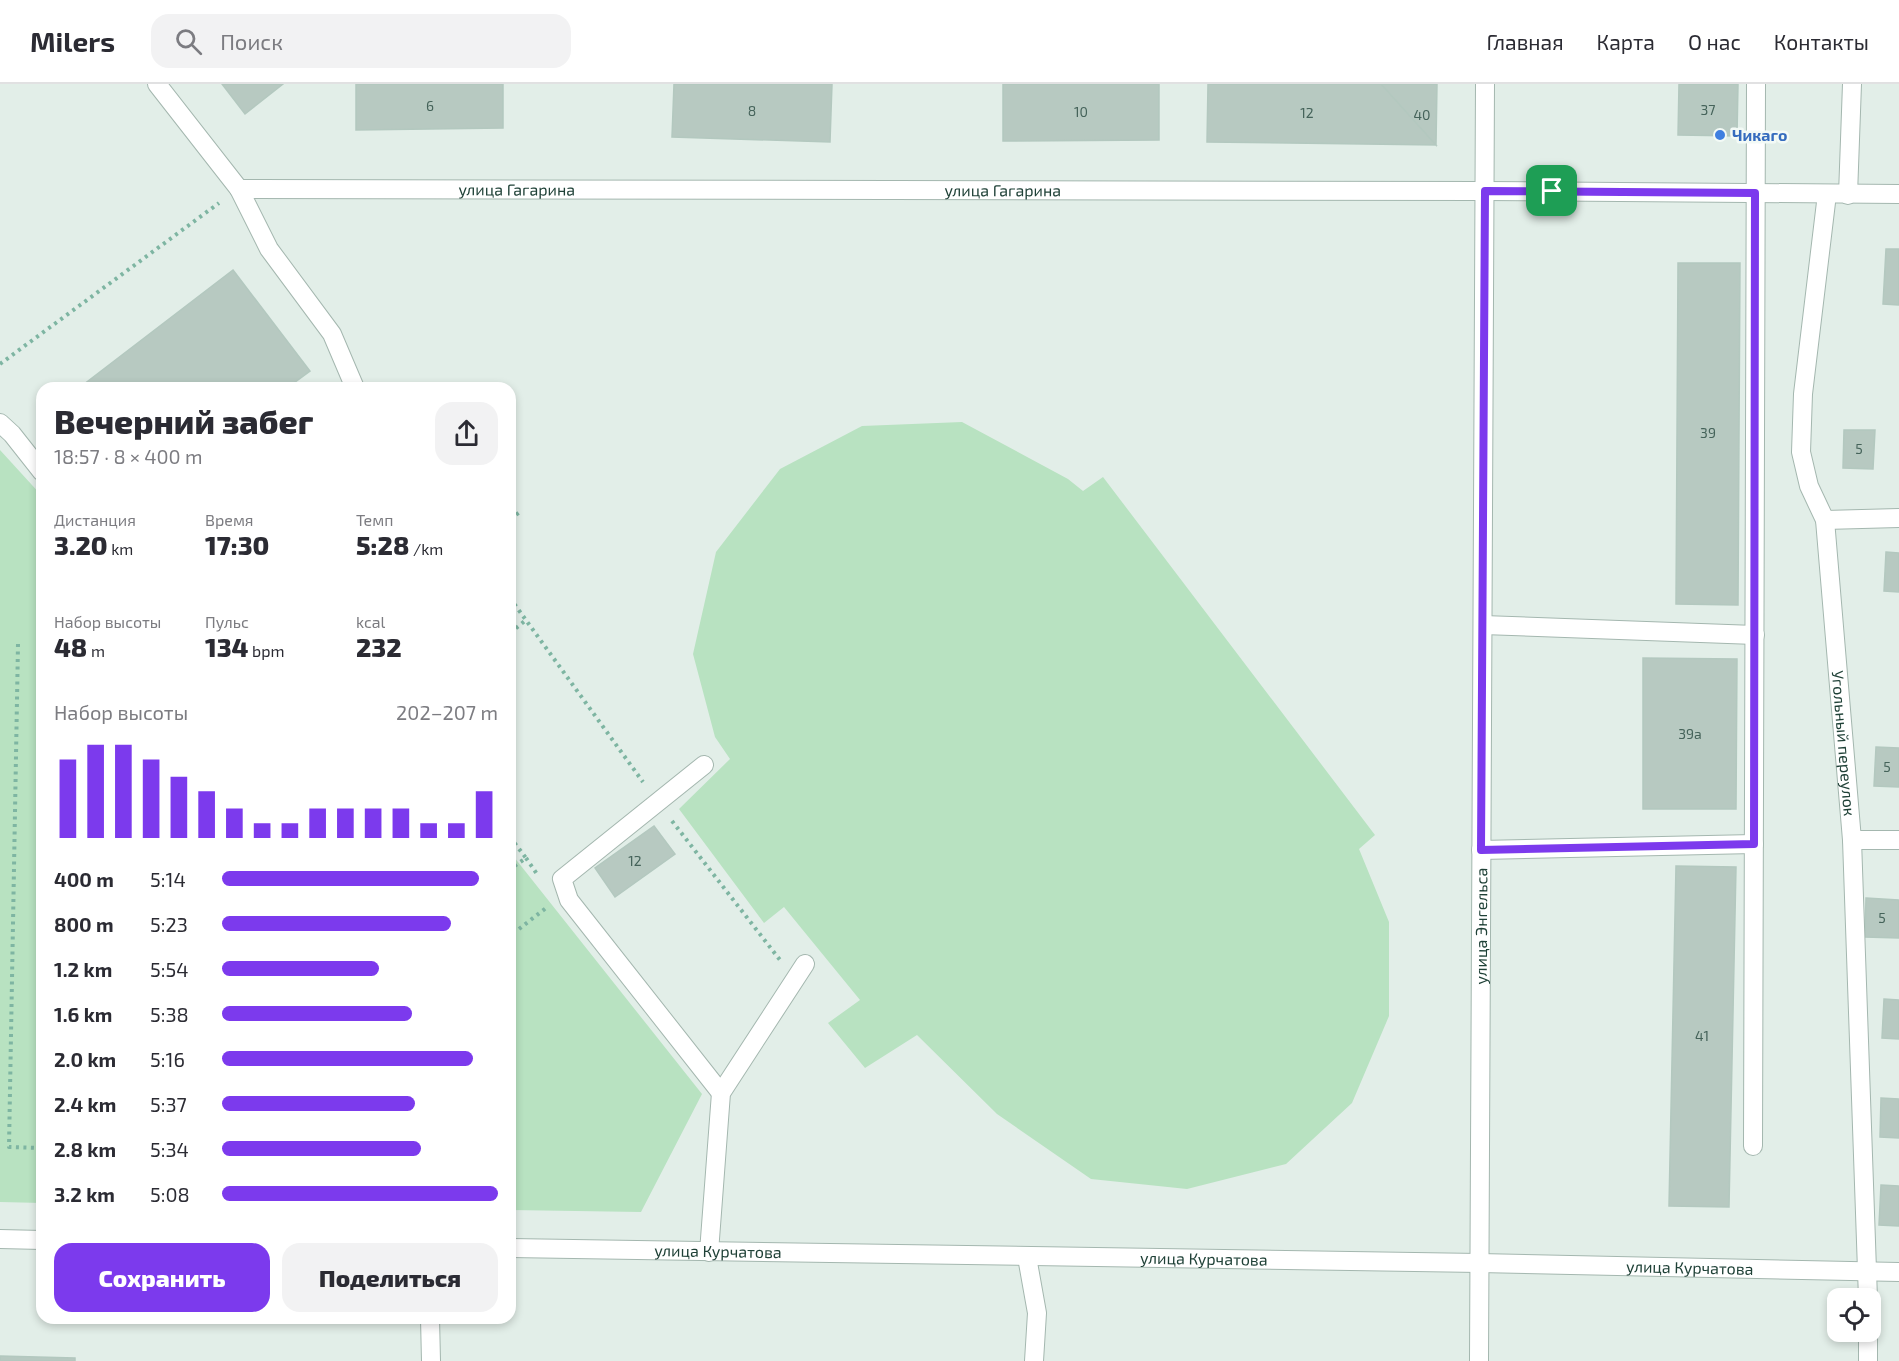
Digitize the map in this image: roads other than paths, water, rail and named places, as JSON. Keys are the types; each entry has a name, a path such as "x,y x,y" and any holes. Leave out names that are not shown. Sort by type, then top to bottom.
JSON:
{"street":[{"path":"157,84 239,189 269,249 332,334 353,382"},
{"name":"улица Энгельса","path":"1479,1361 1485,84"},
{"path":"1753,1146 1756,84"},
{"path":"1848,195 1851,84"},
{"name":"улица Гагарина","path":"239,189 1899,194"},
{"name":"Угольный переулок","path":"1827,194 1803,394 1801,452 1809,486 1825,520 1852,840 1869,1288"},
{"path":"0,423 12,434 36,464"},
{"path":"1825,520 1899,518"},
{"path":"1483,625 1755,634"},
{"path":"704,765 562,879 569,900 721,1093"},
{"path":"1852,840 1899,840"},
{"path":"1481,850 1754,844"},
{"path":"709,1252 721,1093 801,972"},
{"path":"0,1239 36,1240"},
{"name":"улица Курчатова","path":"516,1248 1899,1272"},
{"path":"1027,1257 1037,1313 1034,1361"},
{"path":"430,1324 431,1361"},
{"path":"1868,1342 1868,1361"}],"place":[{"name":"Чикаго","path":"1720,135"}]}
